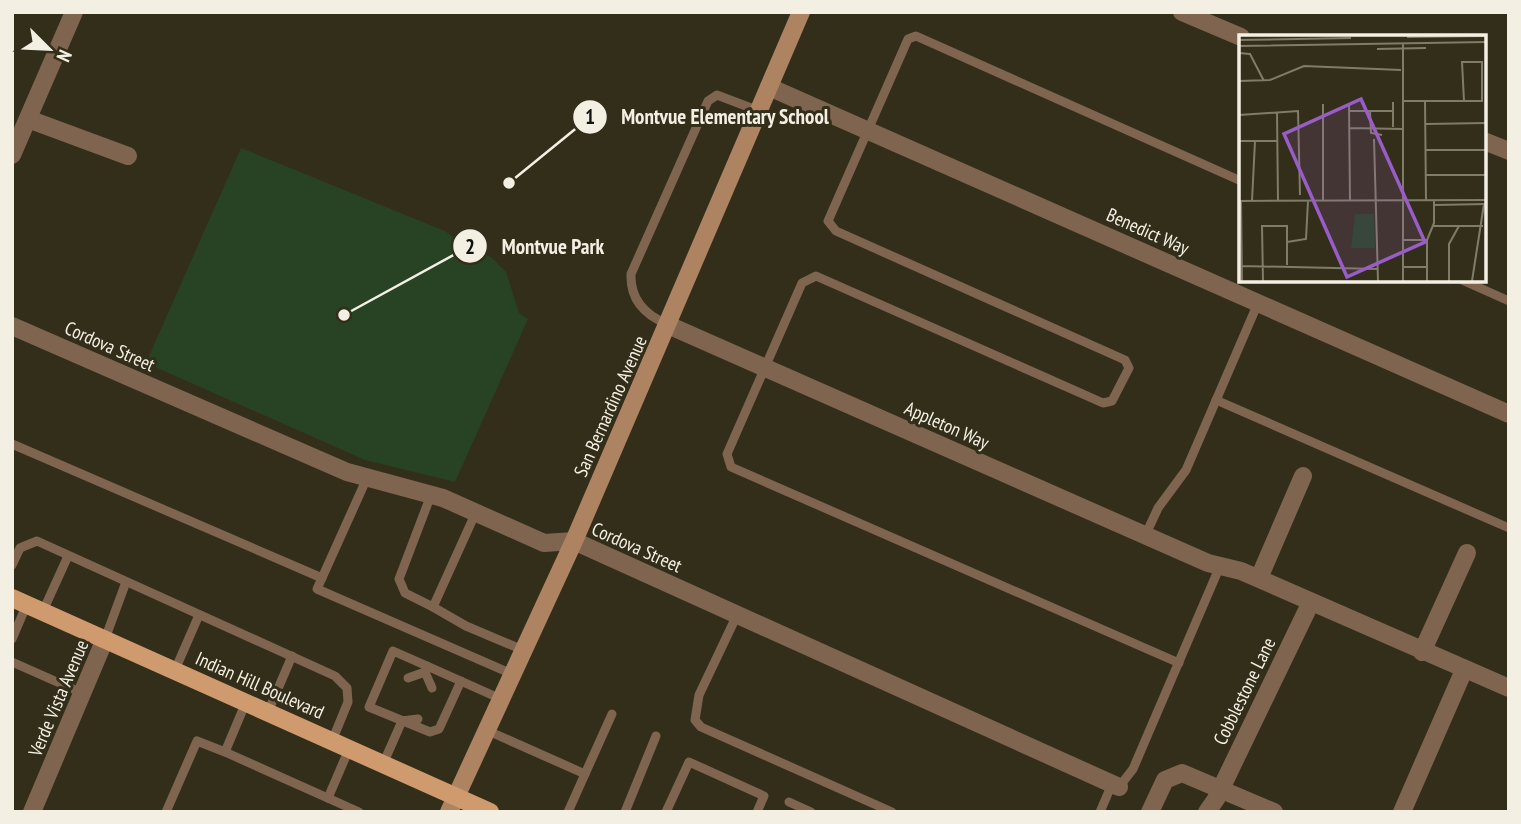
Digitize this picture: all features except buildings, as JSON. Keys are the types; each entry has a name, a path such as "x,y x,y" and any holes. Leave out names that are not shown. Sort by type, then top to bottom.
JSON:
{"main road":[{"name":"San Bernardino Avenue","path":"452,804 574,541 801,12"},
{"name":"Indian Hill Boulevard","path":"27,604 383,764 452,804 490,812"}],"street":[{"path":"12,155 74,12"},
{"path":"1182,12 1239,36"},
{"name":"Benedict Way","path":"769,87 1509,414"},
{"path":"28,119 128,156"},
{"path":"1486,142 1509,151"},
{"name":"Appleton Way","path":"668,325 1146,536 1214,565 1259,578 1422,652 1508,685"},
{"name":"Cordova Street","path":"12,326 367,478 431,495 544,543 574,541 1116,785"},
{"path":"1259,578 1303,476"},
{"path":"1422,652 1466,552"},
{"name":"Cobblestone Lane","path":"1216,803 1311,602"},
{"name":"Verde Vista Avenue","path":"37,810 106,639"},
{"path":"1402,812 1464,670"},
{"path":"1150,812 1165,780 1176,773 1189,775 1216,803 1274,812"}],"lane":[{"path":"1179,663 731,467 727,454 802,283 816,276 1103,403 1112,401 1129,368 1125,360 836,231 828,221 908,39 916,36 1239,180"},
{"path":"668,325 650,317 642,309 633,294 631,274 708,101 717,96 759,111"},
{"path":"1466,282 1509,301"},
{"path":"1146,536 1158,508 1182,478 1258,303"},
{"path":"1216,400 1509,528"},
{"path":"12,444 322,578"},
{"path":"367,478 317,589 512,674"},
{"path":"431,495 399,579 405,593 467,626 523,650"},
{"path":"433,607 476,512"},
{"path":"12,565 20,548 37,541 335,677 347,688 348,702 331,741"},
{"path":"12,639 27,604 68,556"},
{"path":"1100,812 1116,785 1133,769 1179,663 1214,565"},
{"path":"106,639 126,582"},
{"path":"175,670 199,615"},
{"path":"737,615 699,695 695,720 701,727 892,812"},
{"path":"461,681 439,729 430,732 369,706 393,651 426,669 461,681 501,699"},
{"path":"268,712 292,656"},
{"path":"12,662 82,693"},
{"path":"408,678 426,669"},
{"path":"426,669 432,688"},
{"path":"225,752 246,702"},
{"path":"395,709 402,721"},
{"path":"568,812 612,714"},
{"path":"402,721 418,719"},
{"path":"383,764 402,721"},
{"path":"486,730 585,774"},
{"path":"625,812 656,736"},
{"path":"166,812 197,741 359,812"},
{"path":"328,798 349,749"},
{"path":"666,812 689,761 764,796 757,812"},
{"path":"789,802 811,812"}],"green space":[{"path":"241,148 445,231 465,246 491,257 506,272 519,313 528,319 455,482 365,460 146,363"}],"place":[{"name":"Montvue Elementary School","path":"509,183"},
{"name":"Montvue Park","path":"344,315"}]}
